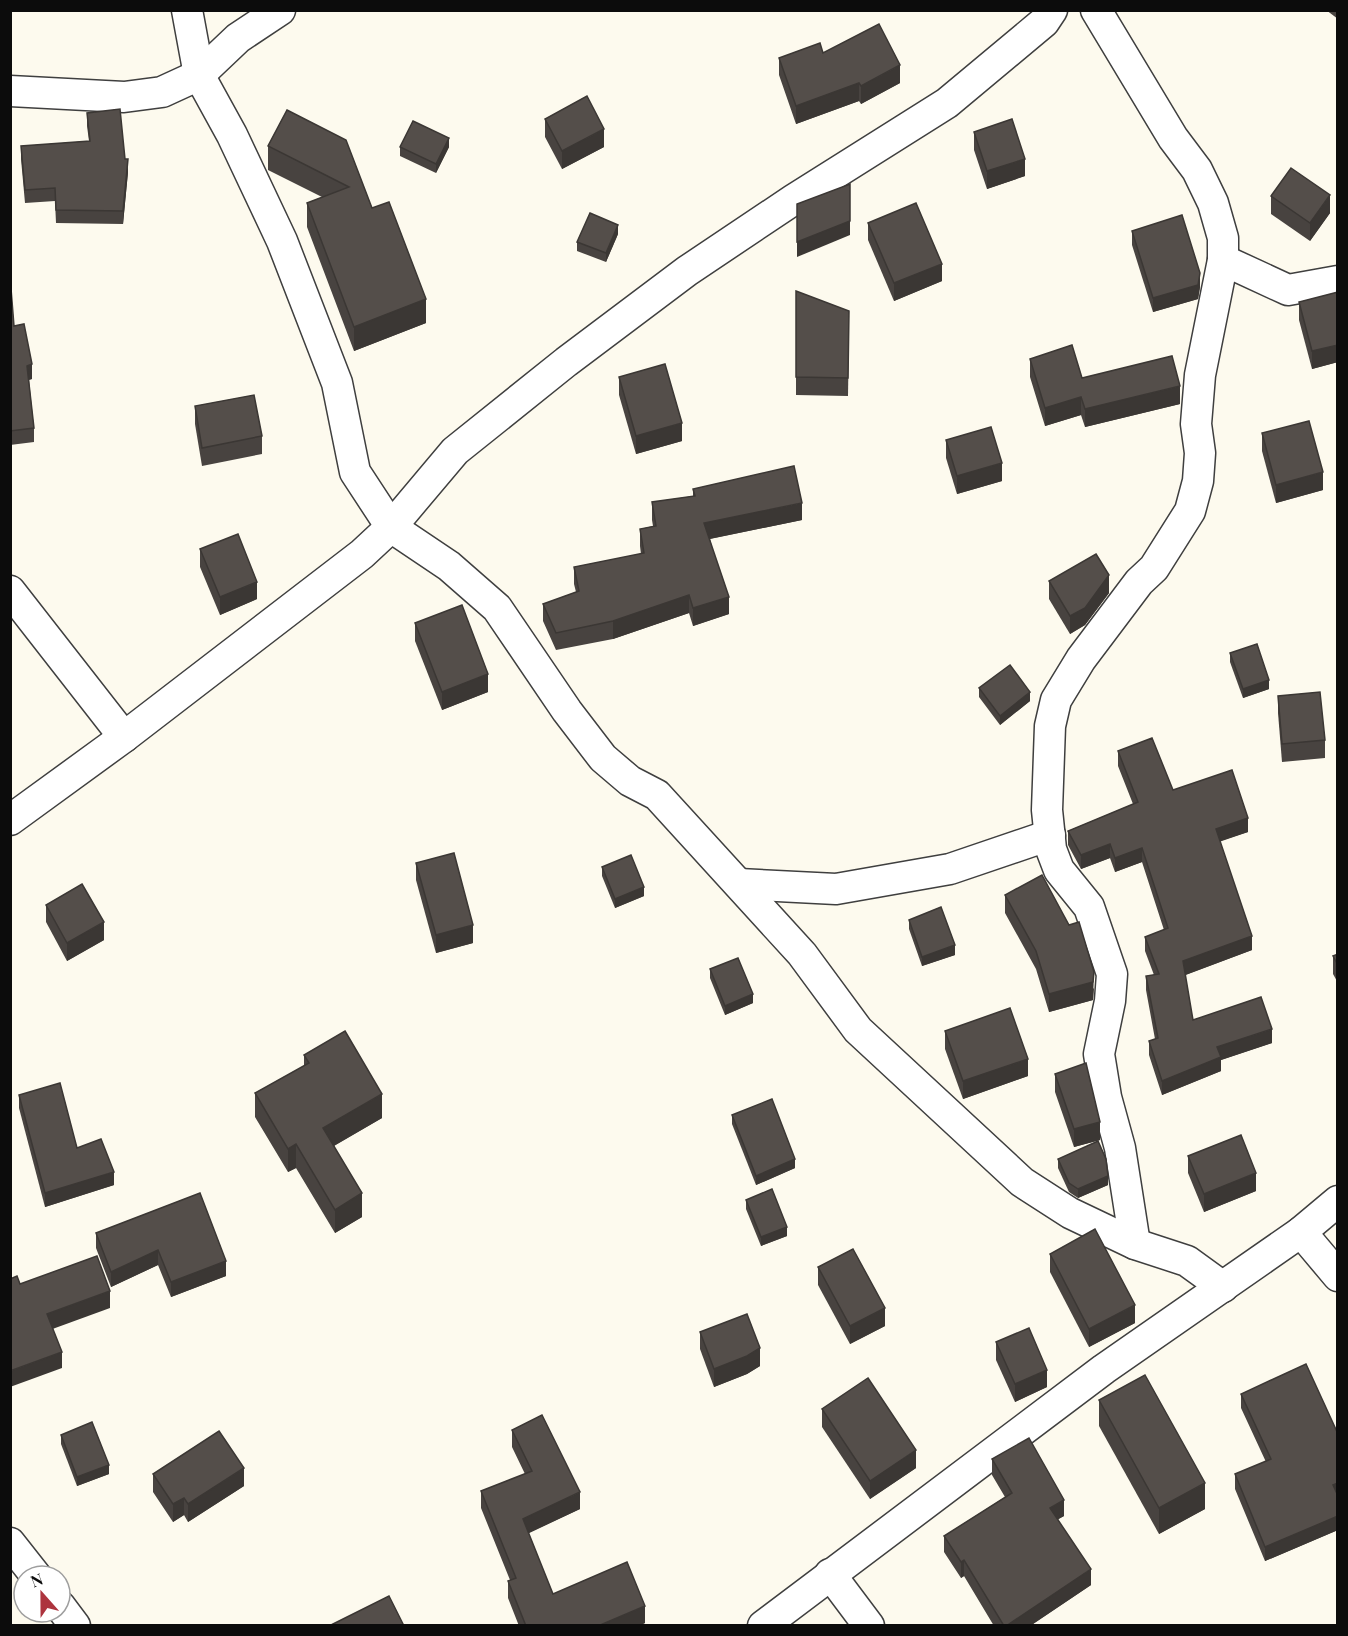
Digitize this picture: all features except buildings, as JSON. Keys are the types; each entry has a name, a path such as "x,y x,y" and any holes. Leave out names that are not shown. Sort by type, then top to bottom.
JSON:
{"street":[{"path":"187,10 199,75 232,135 282,242 337,383 355,472 391,527 449,566 497,608 567,711 603,758 630,781 657,795 802,954 858,1030 973,1138 1022,1182 1070,1213 1135,1245 1187,1261 1222,1287"},
{"path":"10,91 124,97 162,92 199,75 238,38 280,10"},
{"path":"10,820 124,737 362,554 391,527 455,451 566,362 687,271 793,200 948,103 1044,22 1052,10"},
{"path":"1096,10 1173,138 1197,170 1213,202 1223,238 1224,260 1200,375 1196,424 1200,453 1199,471 1190,511 1154,568 1139,582 1086,651 1056,700 1050,726 1047,810 1051,849 1059,870 1089,907 1112,974 1110,1001 1100,1054 1106,1097 1120,1148 1135,1245"},
{"path":"1224,260 1288,290 1338,281"},
{"path":"10,591 124,737"},
{"path":"739,884 836,889 950,869 1050,835"},
{"path":"763,1626 1104,1369 1301,1232 1338,1201"},
{"path":"1301,1232 1338,1276"},
{"path":"10,1543 27,1564"},
{"path":"830,1574 869,1626"}]}
